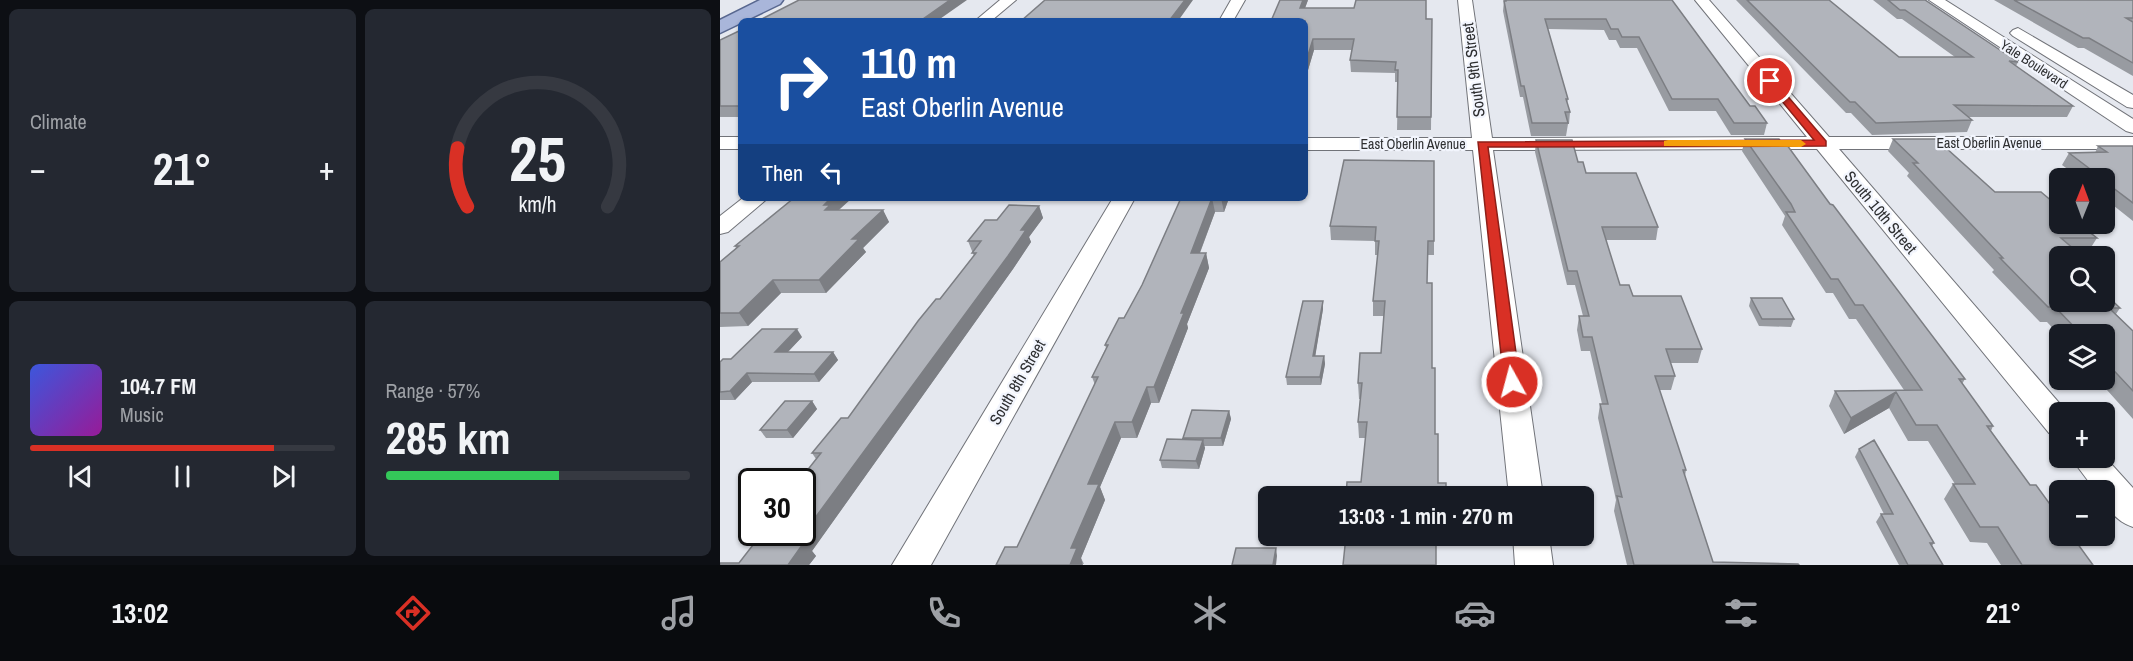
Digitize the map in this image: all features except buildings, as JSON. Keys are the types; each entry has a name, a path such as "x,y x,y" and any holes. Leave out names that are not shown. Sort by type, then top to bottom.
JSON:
{"main road":[{"path":"720,27 774,0"}],"street":[{"path":"986,18 1009,0"},
{"path":"1228,18 1238,0"},
{"name":"South 9th Street","path":"1465,0 1525,486"},
{"name":"South 10th Street","path":"1702,0 2049,412"},
{"name":"Yale Boulevard","path":"1936,0 2133,127"},
{"name":"Yale Boulevard","path":"1964,0 2133,103"},
{"path":"720,143 738,143"},
{"name":"East Oberlin Avenue","path":"1308,144 2133,143"},
{"path":"720,227 752,201"},
{"name":"South 8th Street","path":"911,565 1122,201"},
{"path":"2096,468 2133,512"},
{"path":"1532,546 1534,565"}],"slow traffic":[{"path":"1668,143 1801,144"}],"route":[{"path":"1512,382 1482,144 1822,143 1770,81"}]}
